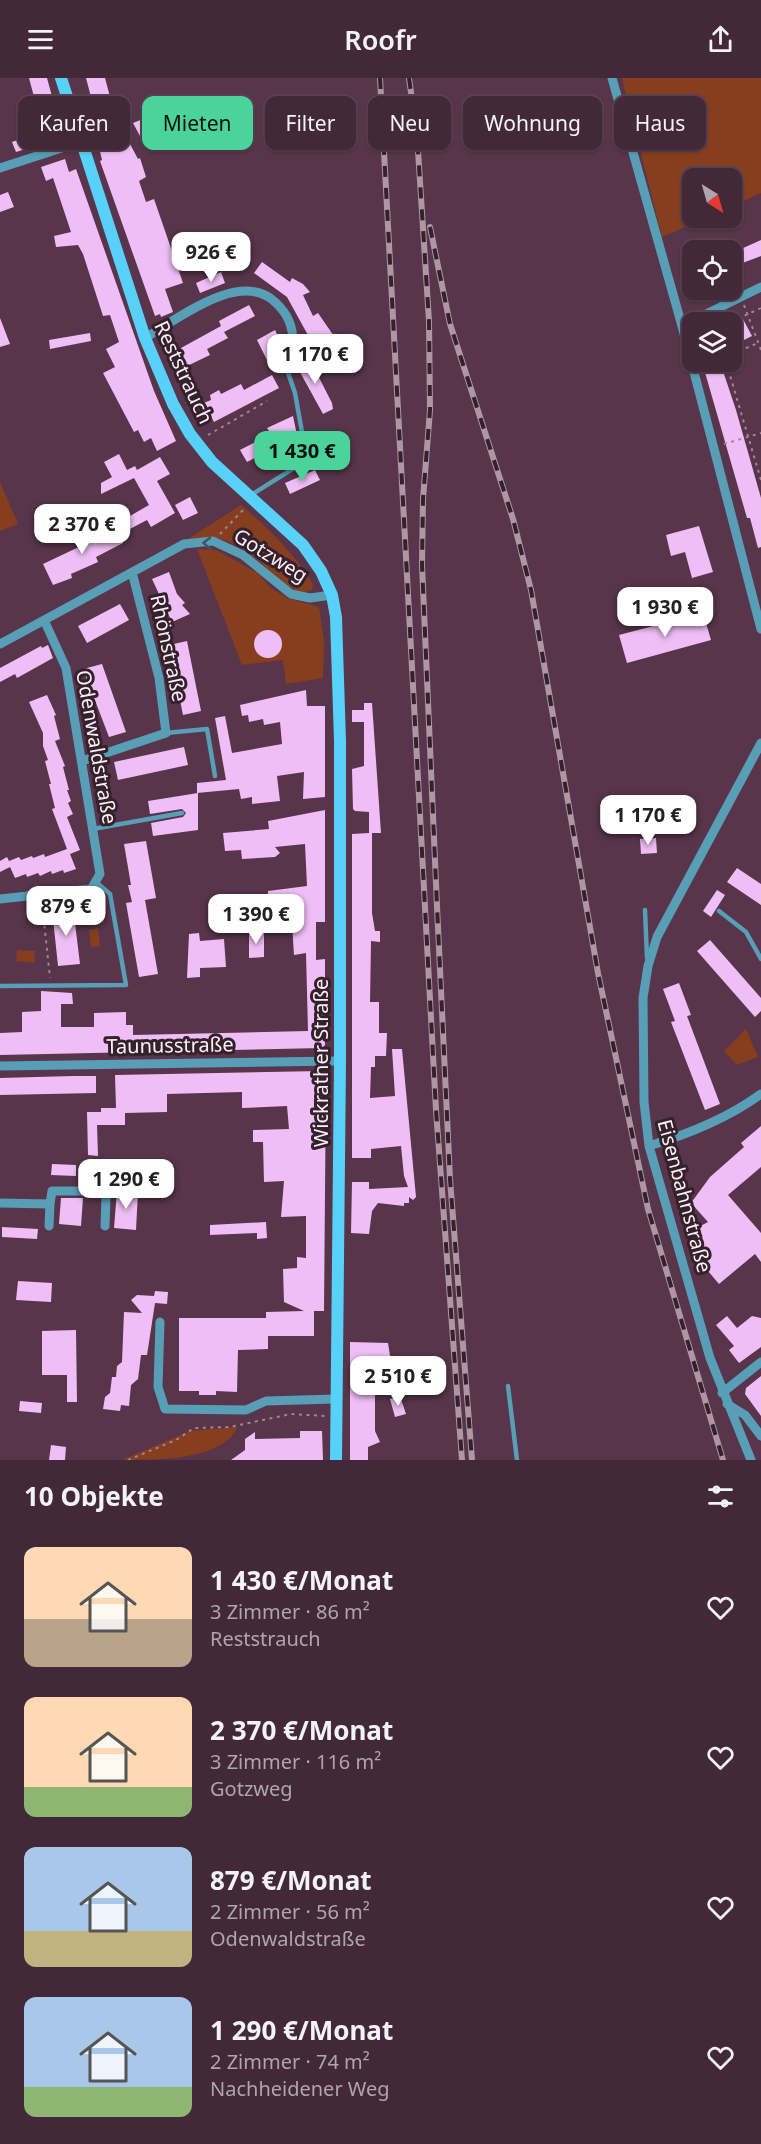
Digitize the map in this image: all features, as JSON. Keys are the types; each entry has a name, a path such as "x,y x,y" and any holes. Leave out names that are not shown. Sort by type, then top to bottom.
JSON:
{"main road":[{"name":"Reststrauch","path":"61,78 66,96"},
{"name":"Reststrauch","path":"83,150 145,338 173,404 196,442 212,462 303,545 321,571 332,595"},
{"name":"Wickrather Straße","path":"332,595 336,617 339,679 340,1061 336,1460"}],"street":[{"path":"612,78 682,326"},
{"path":"0,168 55,150"},
{"path":"742,296 761,287"},
{"path":"145,338 219,296 236,290 254,291 272,299 284,310 293,328 292,343"},
{"path":"710,312 735,300"},
{"path":"694,372 761,629"},
{"name":"Gotzweg","path":"0,644 184,543 213,541 243,555 291,594 310,598 332,595"},
{"name":"Rhönstraße","path":"82,761 166,733 159,678 132,572"},
{"name":"Odenwaldstraße","path":"44,620 66,668 100,874 96,882"},
{"name":"Eisenbahnstraße","path":"751,1460 722,1393 649,1146 645,1125 643,998 648,966 657,937 761,743"},
{"path":"0,898 91,889 96,882"},
{"name":"Taunusstraße","path":"0,1066 340,1061"},
{"path":"649,1146 699,1129 742,1108 761,1094"},
{"path":"50,1226 51,1191 101,1191 113,1184 165,1183"},
{"path":"101,1191 106,1197 105,1226"},
{"path":"0,1203 50,1204"},
{"path":"160,1322 158,1387 165,1410 246,1410 266,1401 335,1399"},
{"path":"722,1393 761,1362"},
{"path":"727,1404 745,1414 761,1436"}],"lane":[{"path":"251,497 307,460 295,393 283,358 292,343"},
{"name":"Rhönstraße","path":"166,733 207,729 215,776"},
{"path":"93,829 182,813"},
{"path":"0,986 126,985 110,894 96,882"},
{"path":"645,910 648,966"},
{"path":"719,911 746,932 761,959"},
{"path":"508,1386 517,1460"}],"path":[{"path":"742,300 761,350"},
{"path":"742,316 761,308"},
{"path":"742,350 758,343"},
{"path":"729,372 761,480"},
{"name":"Reststrauch","path":"196,442 267,401"},
{"path":"714,447 761,433"},
{"path":"213,541 251,497"},
{"path":"41,894 51,985"},
{"path":"128,1460 176,1440 194,1428 230,1427 291,1414 335,1417"}],"shaded area":[{"path":"622,78 761,78 761,193 742,202 742,168 682,168 683,228 662,237 640,150 706,150 706,96 627,96"},
{"path":"0,482 18,524 0,531"},
{"path":"241,505 289,551 313,584 312,590 303,593 286,584 255,557 230,542 216,538 188,539"},
{"path":"197,549 216,550 258,573 271,588 287,598 319,607 324,641 323,678 286,684 283,660 242,665"},
{"path":"98,928 100,946 91,947 89,930"},
{"path":"17,950 35,951 34,963 16,961"},
{"path":"746,1029 758,1057 737,1065 724,1051"},
{"path":"237,1427 230,1438 204,1452 170,1458 122,1460 190,1431"}],"building":[{"path":"29,78 47,78 52,96 34,96"},
{"path":"86,78 105,78 110,96 91,96"},
{"path":"142,119 142,135 140,136 133,123"},
{"path":"18,140 18,150 22,150 16,152 12,142"},
{"path":"130,144 138,159 140,158 146,177 139,181 146,202 154,199 183,283 165,289 173,312 161,317 160,314 155,316 100,161 102,160 100,150 130,150"},
{"path":"65,159 69,172 76,169 154,391 176,441 157,451 151,438 144,442 138,430 134,432 103,373 115,367 106,349 119,342 110,315 103,316 83,254 78,245 56,247 54,236 71,232 53,178 46,181 41,167"},
{"path":"8,192 14,207 0,212 0,195"},
{"path":"761,240 761,256 742,263 742,249"},
{"path":"262,262 290,282 292,278 303,284 310,292 303,295 313,316 318,313 338,342 330,346 332,351 320,357 287,297 254,273"},
{"path":"221,272 225,283 200,293 196,283"},
{"path":"249,305 255,316 224,332 228,338 207,349 210,355 183,368 176,356 183,352 181,348 221,326 219,321"},
{"path":"0,318 10,344 0,347"},
{"path":"742,320 752,336 742,341"},
{"path":"275,330 280,340 271,345 277,356 268,362 257,340"},
{"path":"90,333 91,341 50,349 49,340"},
{"path":"308,356 332,403 333,409 323,414 295,363"},
{"path":"705,372 723,372 736,410 761,498 761,547 758,548 750,518 747,518"},
{"path":"272,375 279,388 214,422 204,403 211,400 210,395 219,390 221,394 241,384 244,390"},
{"path":"293,416 297,435 247,462 240,450 271,434 267,428"},
{"path":"119,454 127,470 135,466 137,470 160,457 170,474 157,481 175,513 151,527 147,520 126,531 123,520 149,505 134,478 101,494 101,483 112,477 104,462"},
{"path":"315,470 320,480 290,494 285,483"},
{"path":"190,497 198,513 183,520 175,505"},
{"path":"99,526 104,537 118,531 123,543 96,557 98,562 71,574 72,578 53,585 43,564 81,546 79,541 87,537 85,532"},
{"path":"699,526 713,572 692,578 685,552 671,556 666,535"},
{"path":"169,572 177,594 185,603 182,605 190,614 172,622 152,579"},
{"path":"120,604 129,620 87,643 78,626"},
{"path":"703,613 711,640 627,663 619,635"},
{"path":"268,630 278,634 282,644 278,654 268,658 258,654 254,644 258,634"},
{"path":"187,641 201,711 183,715 169,645"},
{"path":"48,645 53,658 17,678 15,674 0,682 0,668 41,646 42,648"},
{"path":"102,664 126,732 109,737 83,669"},
{"path":"306,690 307,706 325,706 325,797 303,799 304,772 277,776 280,801 252,804 252,797 241,799 239,789 197,793 197,783 226,780 215,718 225,716 232,753 282,744 280,722 264,725 263,719 249,722 248,715 242,716 240,705"},
{"path":"47,695 56,715 54,716 60,739 55,741 65,766 63,767 71,801 68,803 73,814 67,817 80,850 70,854 76,869 52,874 51,871 40,876 38,873 27,877 26,874 15,878 10,867 0,872 0,861 7,857 9,861 19,857 21,860 44,854 45,857 67,849 52,809 55,808 45,761 48,760 43,746 43,733 29,702"},
{"path":"364,703 372,703 381,833 372,833 372,913 375,931 380,931 380,942 371,941 370,1002 379,1002 379,1033 387,1033 386,1056 375,1056 375,1067 371,1067 370,1098 395,1096 392,1049 402,1049 416,1197 413,1200 409,1197 409,1203 404,1203 404,1206 378,1203 372,1211 369,1234 351,1233 352,1182 369,1182 369,1189 408,1187 404,1176 401,1146 371,1149 371,1158 352,1158 352,834 369,833 369,812 353,809 352,769 364,766 364,722 352,722 352,710 364,710"},
{"path":"184,747 188,765 118,780 114,762"},
{"path":"198,793 198,830 153,836 151,823 183,817 186,813 182,809 150,814 148,801"},
{"path":"325,810 325,922 316,922 316,960 325,959 325,1045 322,1048 0,1055 0,1033 22,1032 22,1012 41,1011 41,991 72,993 73,1004 61,1004 61,1027 94,1027 94,1013 126,1012 126,1025 133,1025 133,1035 308,1031 306,953 294,955 292,924 280,925 278,910 241,913 240,904 268,901 268,891 307,886 305,844 275,847 280,853 275,857 242,859 241,850 225,851 223,833 269,829 268,821"},
{"path":"656,838 657,853 641,854 640,839"},
{"path":"146,841 156,898 145,900 158,974 139,977 126,903 132,902 124,844"},
{"path":"737,868 761,884 761,905 727,882"},
{"path":"717,890 725,895 711,917 703,911"},
{"path":"73,907 80,964 58,966 52,909"},
{"path":"199,933 200,941 224,939 226,967 200,968 200,977 187,978 189,934"},
{"path":"264,933 264,957 249,958 249,934"},
{"path":"710,940 761,998 761,1011 755,1017 697,951"},
{"path":"679,983 691,1015 687,1016 720,1104 705,1110 671,1022 675,1021 663,989"},
{"path":"322,1071 326,1074 324,1311 314,1311 314,1336 268,1336 268,1349 238,1350 237,1392 216,1391 216,1395 199,1395 199,1391 179,1391 179,1318 266,1318 266,1312 304,1311 284,1302 283,1269 297,1268 297,1257 306,1258 306,1216 281,1217 284,1181 264,1182 263,1142 253,1142 253,1130 289,1129 287,1106 242,1108 242,1092 167,1094 167,1112 125,1113 125,1125 97,1125 98,1156 88,1155 87,1112 101,1112 101,1108 116,1108 115,1075"},
{"path":"96,1076 96,1093 0,1095 0,1078"},
{"path":"761,1126 761,1167 728,1195 761,1233 761,1262 755,1254 719,1284 697,1258 701,1256 689,1232 708,1222 691,1203 710,1177 744,1147 741,1143"},
{"path":"52,1164 76,1165 76,1176 51,1175"},
{"path":"100,1167 123,1169 123,1177 99,1178"},
{"path":"117,1191 138,1191 136,1230 114,1228"},
{"path":"61,1198 83,1198 81,1226 59,1224"},
{"path":"266,1222 267,1238 257,1239 257,1233 210,1235 210,1225"},
{"path":"2,1227 38,1229 37,1239 2,1237"},
{"path":"18,1281 52,1283 51,1302 16,1300"},
{"path":"155,1291 168,1292 167,1304 155,1303 147,1355 141,1355 138,1379 131,1385 129,1406 121,1405 120,1411 103,1409 105,1397 110,1393 112,1377 116,1377 117,1366 122,1362 124,1312 142,1313 131,1300 137,1295 154,1296"},
{"path":"727,1316 737,1328 752,1316 761,1318 761,1347 739,1363 729,1350 734,1346 716,1325"},
{"path":"76,1330 77,1402 67,1402 67,1375 42,1375 42,1331"},
{"path":"350,1342 388,1343 391,1362 379,1366 375,1356 375,1431 380,1442 368,1447 368,1460 350,1460"},
{"path":"761,1376 761,1416 745,1394 746,1388"},
{"path":"400,1396 406,1414 395,1417 390,1399"},
{"path":"20,1401 42,1403 41,1413 19,1411"},
{"path":"300,1431 322,1431 323,1460 231,1460 245,1450 245,1439 255,1432 255,1439 300,1438"},
{"path":"51,1445 66,1447 65,1460 49,1460"}],"railway":[{"path":"380,78 436,1110 462,1460"},
{"path":"409,78 417,135 429,321 430,410 423,499 422,565 437,906 450,1179 472,1460"},
{"path":"430,227 450,324 513,519 531,590 598,973 648,1209 723,1460"}]}
